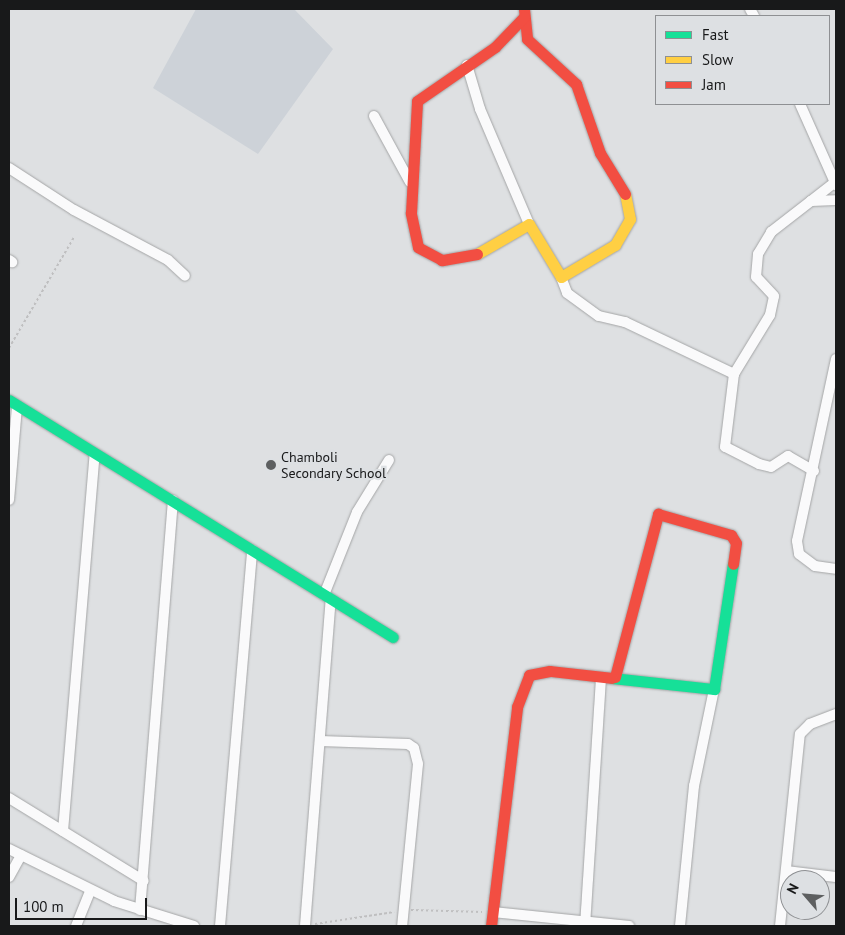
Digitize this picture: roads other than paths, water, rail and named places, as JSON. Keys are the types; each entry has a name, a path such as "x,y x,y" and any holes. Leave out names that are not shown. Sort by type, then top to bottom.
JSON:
{"street":[{"path":"524,13 495,46 417,101 412,129 414,190 411,213 418,247 442,260 477,254 529,224"},
{"path":"524,13 527,39 576,84 600,153 627,198 630,219 615,245 562,277"},
{"path":"467,65 480,109 529,224 562,277 567,293 599,316 624,322 734,374"},
{"path":"800,105 836,183 771,232 758,254 756,277 774,296 770,315 734,374 725,447 759,464 771,467 788,456 814,471"},
{"path":"374,116 414,190"},
{"path":"9,168 74,210 168,260 185,276"},
{"path":"812,201 836,200"},
{"path":"836,359 814,471 797,541 799,554 816,566 836,569"},
{"path":"9,500 13,403 393,637"},
{"path":"63,831 95,453"},
{"path":"305,926 320,741 328,597 357,512 389,460"},
{"path":"140,910 144,881 173,500"},
{"path":"615,677 652,524 658,514 731,535 736,542 714,689 694,786 680,926"},
{"path":"220,926 252,550"},
{"path":"491,926 518,707 529,675 550,670 601,679 615,677 714,689"},
{"path":"585,925 601,679"},
{"path":"786,870 800,734 810,724 836,714"},
{"path":"320,741 408,744 414,748 418,764 402,926"},
{"path":"9,798 144,881"},
{"path":"9,849 90,891 140,910 194,926"},
{"path":"9,877 21,855"},
{"path":"76,926 90,891"},
{"path":"493,912 585,925 629,926"}],"place":[{"name":"Chamboli Secondary School","path":"271,465"}]}
